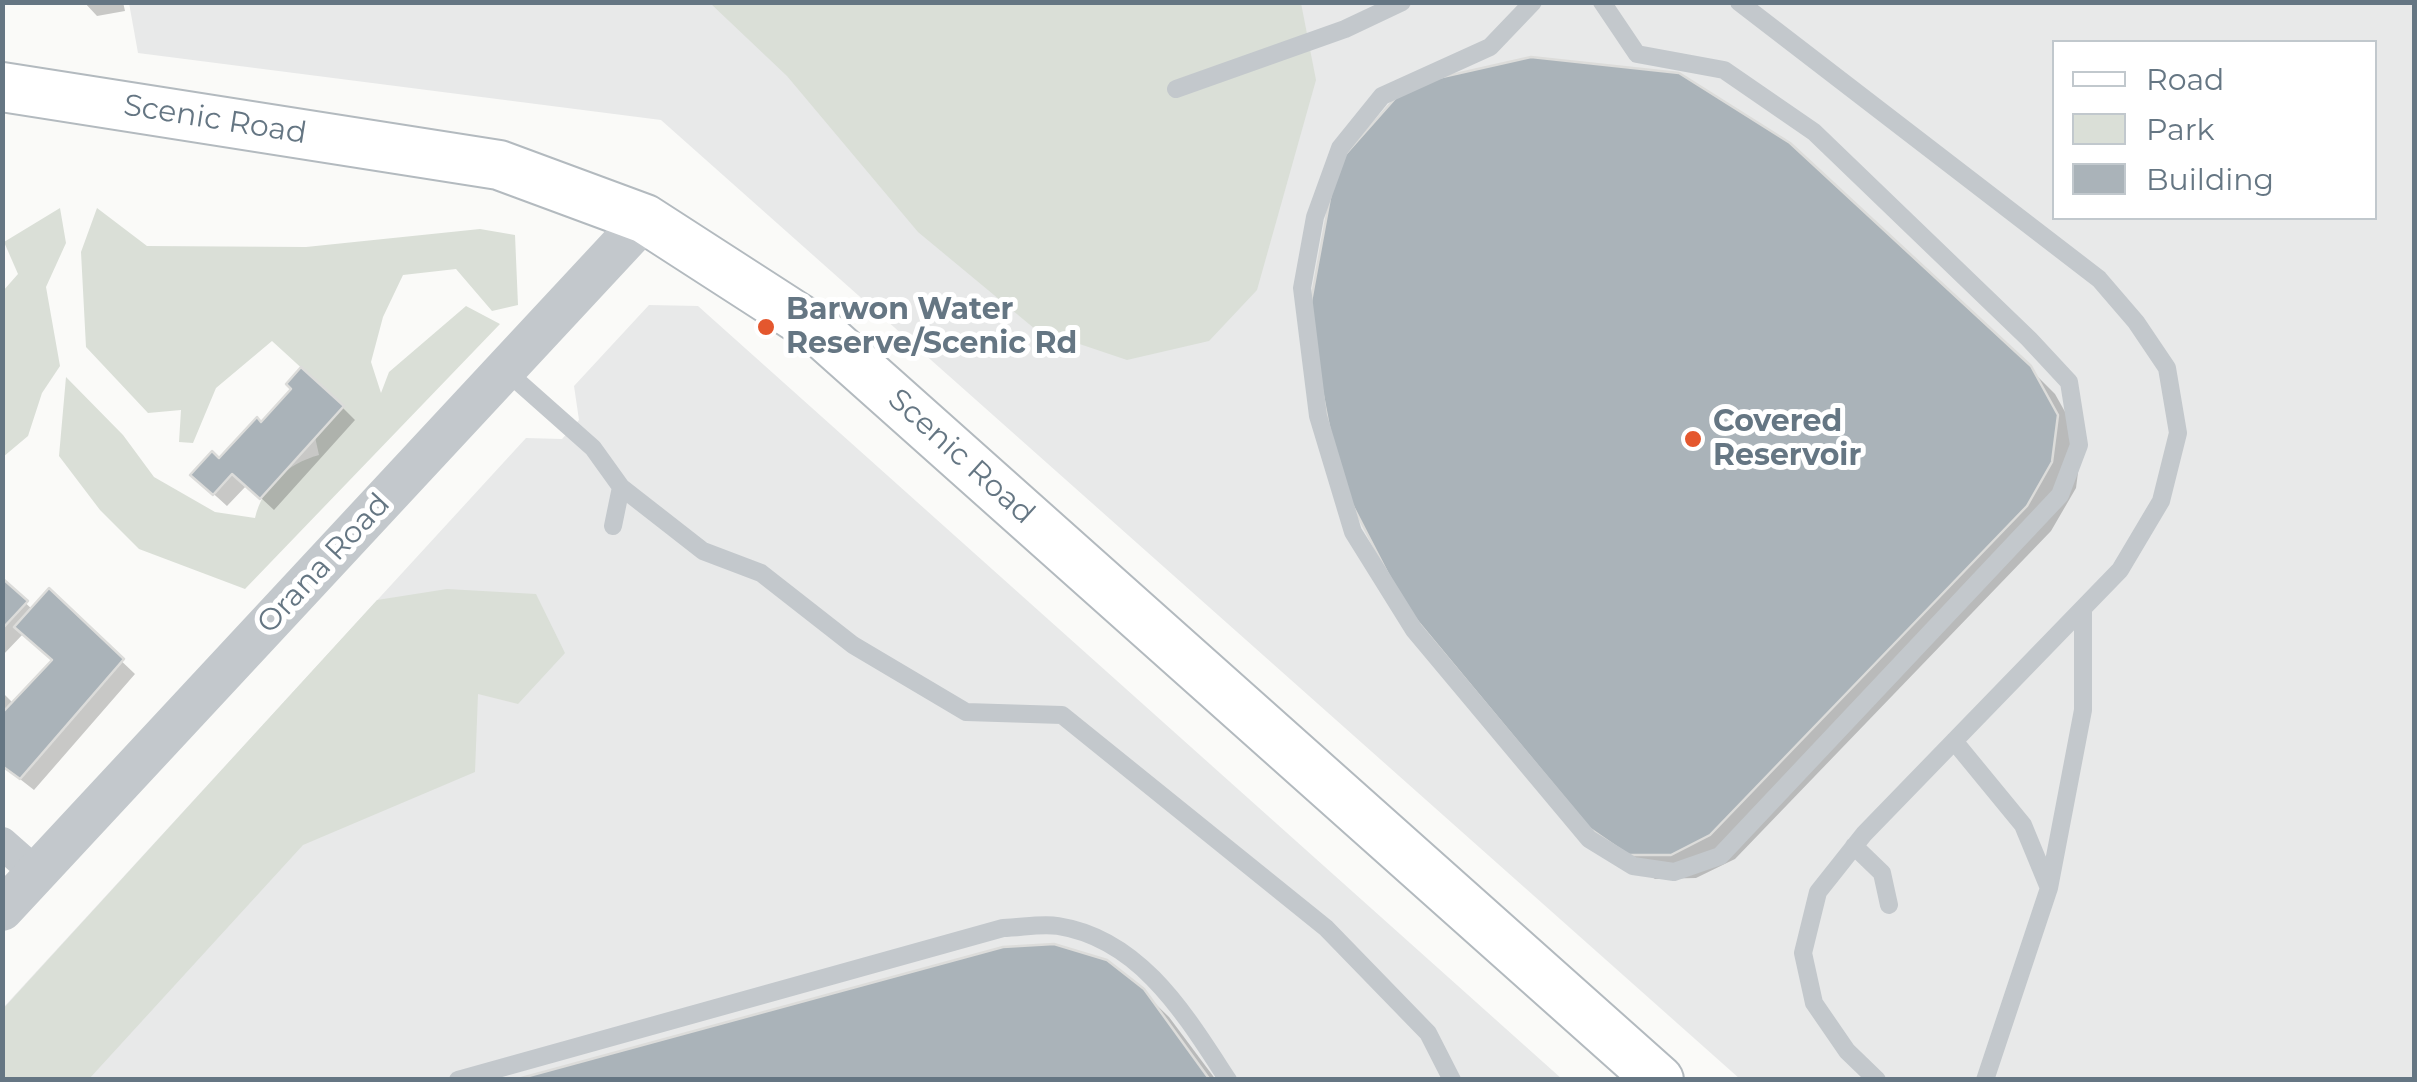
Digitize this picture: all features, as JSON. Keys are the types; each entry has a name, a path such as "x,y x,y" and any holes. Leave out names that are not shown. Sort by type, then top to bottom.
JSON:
{"main road":[{"name":"Scenic Road","path":"2,87 498,165 646,219 820,332 1659,1080"}],"street":[{"name":"Orana Road","path":"2,910 646,219"},
{"path":"2,843 36,872"}],"lane":[{"path":"1176,89 1345,29 1402,2"},
{"path":"1533,2 1490,47 1382,96 1340,148 1315,218 1302,288 1318,416 1353,532 1414,630 1589,839 1633,866 1674,872 1720,856 2060,495 2079,445 2069,382 1814,132 1724,70 1636,54 1602,2"},
{"path":"1739,2 2098,279 2136,322 2166,368 2178,433 2161,502 2120,570 1854,846 1818,892 1803,953 1814,1003 1847,1051 1877,1080"},
{"path":"505,370 592,448 621,487 704,550 761,573 853,644 966,712 1062,715 1326,928 1428,1033 1452,1080"},
{"path":"613,526 621,487"},
{"path":"1985,1080 2050,888 2083,710 2083,608"},
{"path":"1954,741 2024,824 2050,888"},
{"path":"1854,846 1882,873 1889,905"},
{"path":"458,1080 1002,928 1058,926 1124,951 1179,1005 1228,1080"}],"shaded area":[{"path":"129,3 2414,3 2414,1079 1740,1079 661,120 138,53"},
{"path":"649,305 698,306 1562,1079 3,1080 2,1009 526,438 562,439 579,420 574,386"}],"green space":[{"path":"710,3 1301,3 1316,80 1257,290 1209,341 1127,360 1035,329 918,232 787,76"},
{"path":"60,208 66,243 46,287 60,366 42,393 28,436 3,457 3,291 18,274 4,242"},
{"path":"97,208 147,246 306,247 480,229 515,235 518,305 492,311 456,269 403,275 383,317 371,362 381,393 389,372 466,306 500,324 245,589 139,549 100,510 59,456 66,377 123,435 154,477 215,512 255,518 264,496 278,478 319,455 315,437 343,406 272,341 216,388 193,443 179,442 181,410 148,413 86,347 81,252"},
{"path":"447,589 536,594 565,653 518,704 478,694 475,772 303,845 89,1079 3,1079 3,1009 377,600"}],"building":[{"name":"Covered Reservoir","path":"1531,57 1679,73 1790,143 2031,366 2058,415 2052,462 2027,506 1710,835 1671,855 1628,855 1589,828 1404,605 1339,479 1308,318 1336,165 1407,85"},
{"path":"301,367 344,406 260,499 232,474 213,495 190,475 212,451 219,458 257,417 261,422 291,389 286,384"},
{"path":"2,578 28,601 2,629"},
{"path":"49,588 124,659 20,779 2,766 2,713 52,660 14,627"},
{"path":"1054,944 1107,960 1144,989 1210,1080 514,1080 1003,947"}],"place":[{"name":"Barwon Water Reserve/Scenic Rd","path":"766,327"},
{"name":"Covered Reservoir","path":"1693,439"}]}
